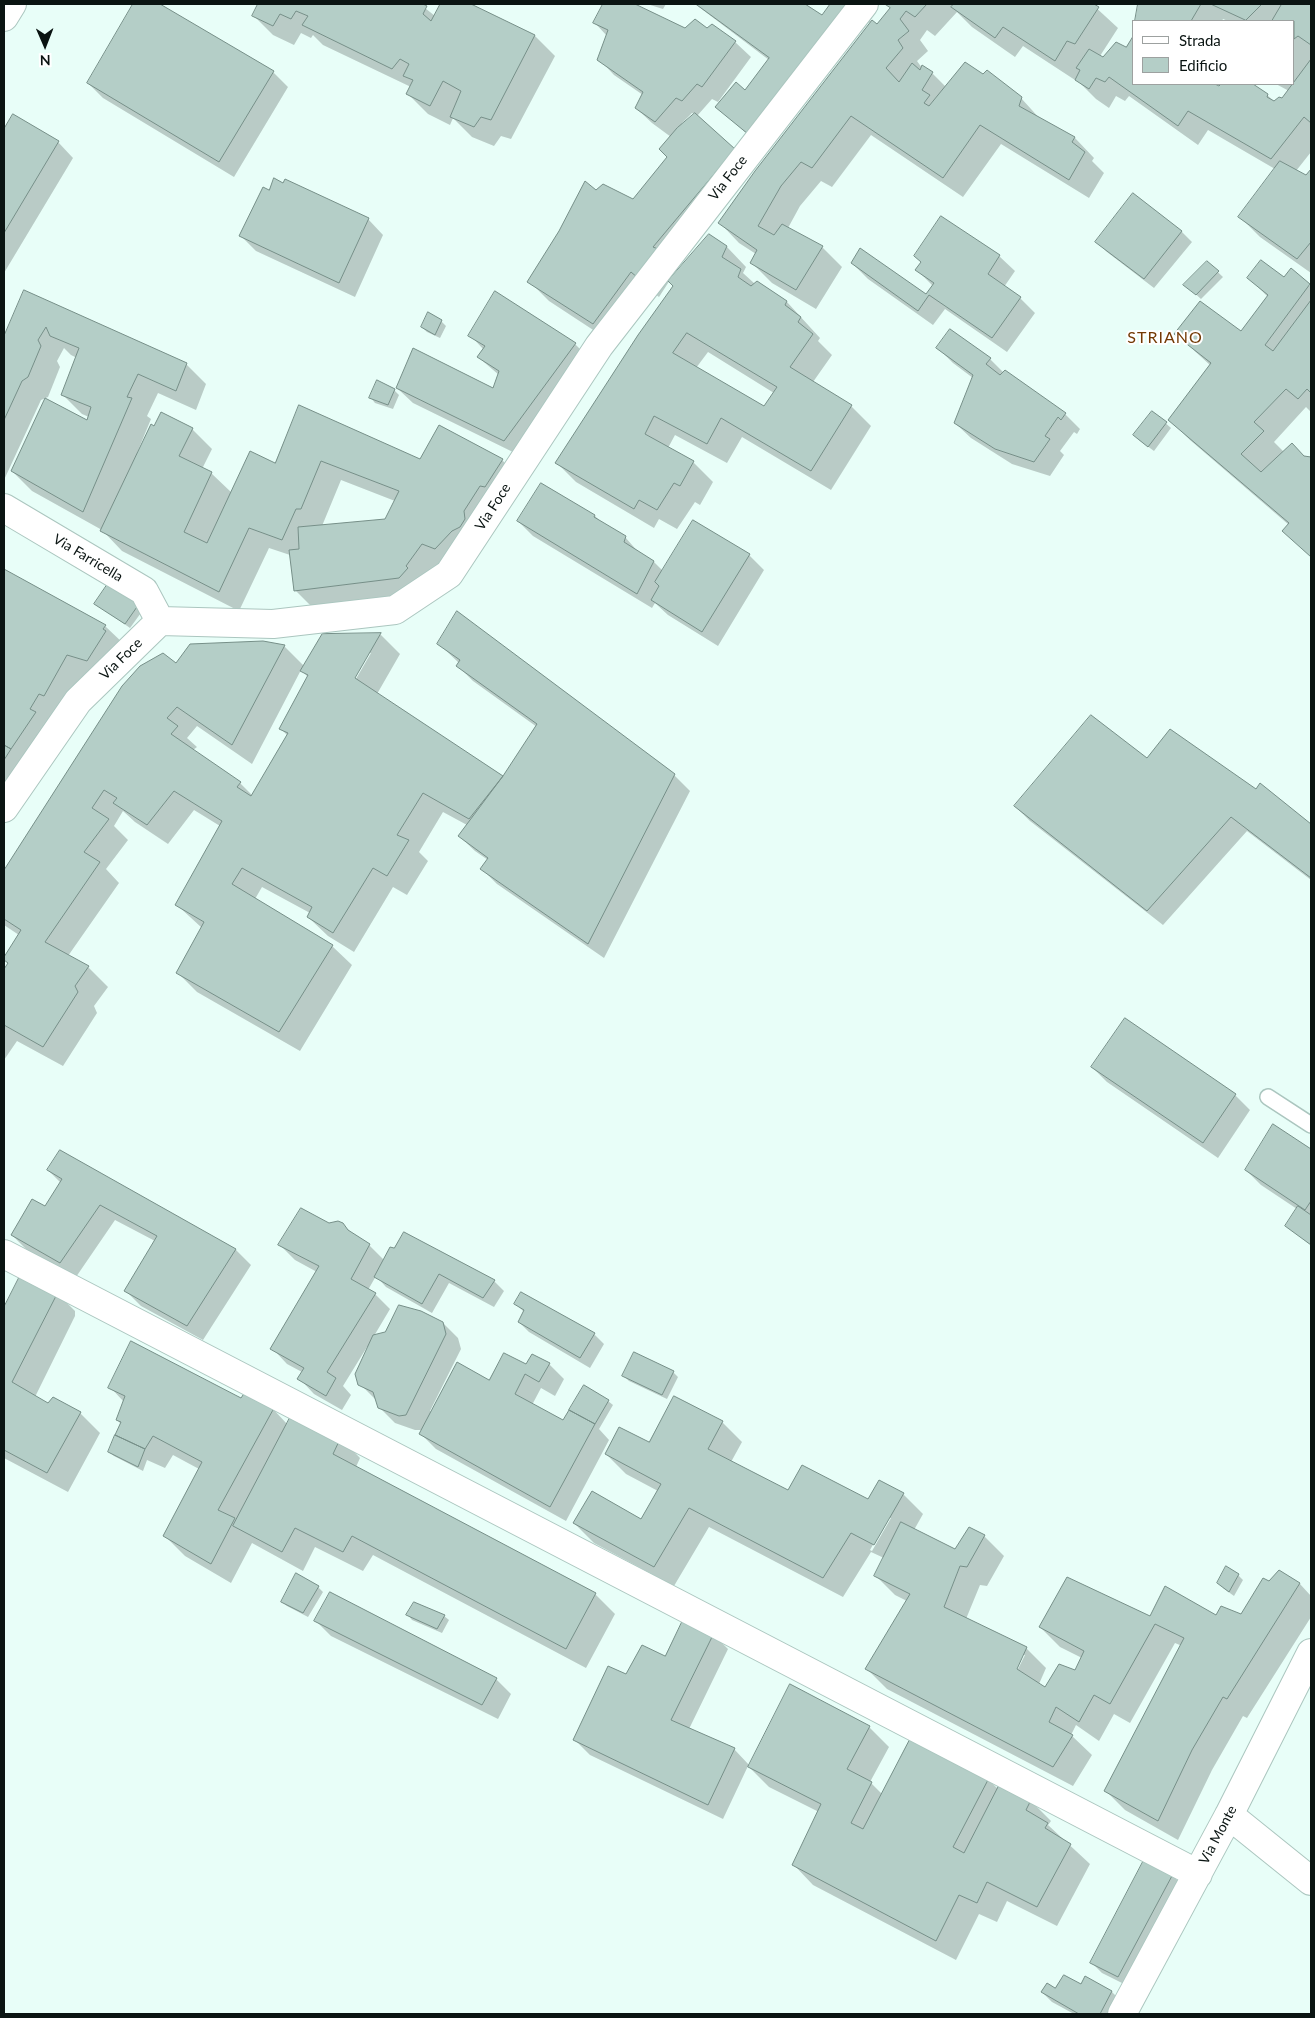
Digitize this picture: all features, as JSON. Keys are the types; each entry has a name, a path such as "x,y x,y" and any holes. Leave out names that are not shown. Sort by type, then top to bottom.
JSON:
{"street":[{"path":"4,17 12,4"},
{"name":"Via Foce","path":"4,808 78,701 160,621 273,624 395,610 449,574 599,346 864,4"},
{"name":"Via Farricella","path":"4,508 144,591 160,621"},
{"path":"4,1254 1198,1874"},
{"name":"Via Monte","path":"1122,2014 1229,1815 1311,1654"},
{"path":"1229,1815 1311,1881"}],"lane":[{"path":"1268,1097 1311,1125"}],"building":[{"path":"133,4 160,4 274,71 219,162 87,83"},
{"path":"258,4 423,4 427,6 423,14 431,21 440,4 471,4 535,35 491,120 481,117 474,127 450,117 461,91 443,81 430,106 406,94 413,80 403,76 409,64 400,59 392,69 302,25 308,16 296,11 291,19 280,14 273,26 252,16"},
{"path":"603,4 635,4 685,28 695,19 707,28 712,24 736,41 702,87 697,84 682,101 676,98 655,122 635,108 643,92 597,60 608,30 593,23"},
{"path":"696,4 805,4 822,15 830,4 857,4 748,134 715,107 736,82 745,90 769,58"},
{"path":"885,4 927,4 915,17 906,11 900,19 909,31 898,40 903,48 886,68 899,82 912,63 920,70 922,65 933,72 922,90 930,95 924,103 929,106 965,62 983,74 987,70 1022,97 1019,106 1075,137 1072,142 1085,152 1069,180 980,125 943,178 851,116 812,168 801,162 781,186 758,226 774,235 782,224 823,246 796,290 750,263 757,250 718,223 755,171 872,20 877,24 890,8"},
{"path":"954,4 1094,4 1099,7 1075,44 1067,41 1055,61 1003,27 995,38 951,7"},
{"path":"1138,4 1201,4 1192,20 1135,20"},
{"path":"1211,4 1262,4 1246,20"},
{"path":"1282,4 1311,4 1311,45 1298,36 1295,38 1295,20 1273,20"},
{"path":"1132,38 1132,85 1254,85 1268,94 1267,97 1274,101 1279,97 1282,98 1292,85 1295,85 1295,81 1311,59 1311,123 1304,117 1271,159 1188,111 1178,126 1109,77 1105,82 1096,78 1089,89 1075,80 1080,70 1076,68 1089,49 1103,57 1116,42 1126,47"},
{"path":"695,113 735,149 653,247 658,249 638,278 631,272 593,324 527,282 559,231 585,181 596,190 603,184 633,199 667,157 659,149 677,128"},
{"path":"13,114 59,141 4,233 4,129"},
{"path":"1280,161 1306,175 1311,169 1311,242 1297,259 1238,217"},
{"path":"274,178 283,183 285,179 369,218 339,283 239,236 263,187 269,190"},
{"path":"1133,193 1182,231 1144,279 1095,242"},
{"path":"941,216 1000,255 988,274 1021,297 992,338 929,295 918,311 851,263 860,248 926,294 934,283 915,270 921,262 914,256"},
{"path":"709,234 727,246 722,257 741,269 738,277 751,286 757,281 787,301 785,305 801,317 798,322 813,334 790,367 852,405 811,471 721,418 707,444 654,416 645,434 694,461 680,486 674,483 657,510 639,500 634,509 555,463 638,335 673,286 668,281","holes":["687,333 777,387 764,406 673,353"]},
{"path":"1261,260 1284,277 1291,268 1310,284 1265,345 1273,351 1311,300 1311,393 1307,389 1298,399 1286,389 1254,422 1264,431 1241,454 1261,472 1292,443 1304,456 1311,457 1311,557 1282,531 1289,523 1168,420 1211,363 1174,334 1200,301 1241,331 1268,295 1247,278"},
{"path":"1207,261 1219,271 1196,295 1183,285"},
{"path":"24,290 187,363 176,391 138,374 127,397 132,398 83,512 11,471 45,398 87,420 91,407 61,395 79,348 50,336 46,327 38,340 41,346 28,377 22,381 4,420 4,336"},
{"path":"495,291 576,343 504,441 396,388 413,348 493,388 499,371 477,357 485,346 468,336"},
{"path":"428,312 442,320 435,335 421,327"},
{"path":"950,329 991,358 986,364 1000,375 1005,370 1066,413 1061,420 1058,417 1045,436 1050,439 1034,462 995,449 954,423 973,375 936,348"},
{"path":"377,380 395,389 388,405 369,398"},
{"path":"299,405 420,459 439,425 503,459 485,487 480,486 464,511 465,519 460,527 452,531 435,549 422,544 406,566 408,568 399,578 294,591 289,550 299,549 298,527 385,519 399,491 321,461 301,509 296,509 282,540 249,528 219,592 100,531 151,424 154,426 161,412 193,428 179,456 212,472 184,532 207,543 250,451 275,463"},
{"path":"1152,411 1167,422 1148,447 1133,435"},
{"path":"541,483 626,536 624,542 654,561 637,594 517,521"},
{"path":"693,520 750,554 702,632 651,600 659,586 655,582"},
{"path":"4,569 106,625 103,629 106,631 87,661 67,655 44,696 39,694 30,709 36,712 11,749 4,745"},
{"path":"107,585 139,604 125,624 94,604"},
{"path":"457,611 675,774 588,944 480,869 488,858 458,836 503,776 537,724 456,666 460,660 437,644"},
{"path":"381,633 355,678 503,776 469,819 423,793 397,835 409,840 387,876 373,868 333,933 307,917 312,907 242,868 232,884 333,945 279,1032 176,973 204,922 175,905 222,821 174,791 147,825 113,803 117,798 104,790 92,808 109,819 84,852 100,862 45,942 89,966 75,986 78,992 43,1047 4,1025 4,969 8,963 4,960 4,957 21,930 4,919 4,870 122,686 140,666 163,653 176,663 190,644 263,641 285,645 232,745 177,707 167,718 178,726 171,734 241,782 237,787 251,796 288,733 279,729 308,675 300,671 322,634"},
{"path":"1091,715 1147,758 1170,729 1256,789 1260,783 1311,824 1311,878 1231,817 1147,911 1014,806"},
{"path":"4,745 11,749 4,760"},
{"path":"1125,1018 1236,1094 1203,1143 1091,1067"},
{"path":"1273,1124 1311,1149 1311,1201 1305,1210 1245,1170"},
{"path":"60,1150 236,1249 187,1326 124,1291 157,1236 100,1205 60,1263 11,1235 32,1199 45,1206 62,1179 47,1170"},
{"path":"1298,1206 1311,1215 1311,1245 1285,1226"},
{"path":"301,1208 329,1223 338,1221 343,1223 348,1230 370,1244 351,1279 376,1293 327,1372 336,1378 326,1396 297,1379 304,1368 270,1349 319,1266 278,1245"},
{"path":"404,1232 495,1280 483,1298 439,1274 422,1304 374,1277 390,1247 394,1248"},
{"path":"22,1272 56,1296 12,1382 48,1403 53,1397 81,1412 47,1473 4,1450 4,1307"},
{"path":"521,1292 595,1333 580,1358 518,1322 524,1310 514,1304"},
{"path":"399,1305 421,1311 443,1322 446,1334 406,1415 399,1416 378,1408 373,1392 358,1385 355,1374 373,1335 385,1332"},
{"path":"131,1341 241,1398 245,1392 274,1408 218,1510 235,1518 211,1564 163,1536 202,1462 153,1436 145,1449 115,1435 121,1422 116,1420 125,1396 108,1388"},
{"path":"634,1352 674,1371 662,1395 622,1376"},
{"path":"504,1353 526,1364 532,1354 550,1363 539,1382 525,1374 515,1394 563,1420 569,1410 595,1424 550,1507 419,1434 457,1362 489,1380"},
{"path":"584,1385 609,1400 595,1424 569,1410"},
{"path":"674,1396 723,1421 708,1449 788,1490 802,1465 868,1499 879,1480 904,1493 874,1545 851,1533 823,1578 689,1508 654,1567 573,1523 592,1491 641,1519 661,1484 605,1454 619,1427 649,1442"},
{"path":"293,1412 341,1437 333,1454 596,1593 566,1649 352,1536 343,1552 295,1528 282,1552 233,1526"},
{"path":"115,1435 145,1449 138,1467 108,1452"},
{"path":"901,1522 955,1549 969,1527 985,1535 967,1567 960,1566 944,1607 1027,1647 1017,1669 1045,1687 1059,1664 1075,1670 1084,1651 1039,1627 1067,1577 1150,1616 1165,1586 1216,1615 1221,1606 1241,1614 1263,1578 1269,1581 1279,1570 1300,1583 1227,1699 1223,1697 1192,1750 1158,1821 1104,1791 1184,1638 1155,1624 1110,1704 1094,1695 1079,1722 1056,1707 1049,1722 1073,1735 1053,1767 865,1669 910,1594 874,1576"},
{"path":"1226,1566 1239,1574 1229,1592 1217,1583"},
{"path":"296,1573 319,1586 303,1613 281,1602"},
{"path":"330,1592 497,1678 482,1705 314,1621"},
{"path":"414,1602 445,1615 437,1629 406,1615"},
{"path":"684,1618 714,1633 671,1720 735,1748 708,1805 573,1740 608,1666 626,1674 642,1645 665,1656"},
{"path":"790,1684 870,1726 847,1769 872,1782 851,1823 863,1829 914,1731 989,1778 953,1847 964,1853 1001,1781 1031,1800 1026,1810 1048,1823 1045,1828 1071,1844 1037,1907 987,1882 977,1903 959,1895 936,1941 792,1865 821,1804 748,1767"},
{"path":"1145,1858 1173,1874 1118,1977 1090,1963"},
{"path":"1064,1975 1081,1984 1085,1976 1112,1991 1100,2014 1079,2014 1041,1992 1047,1983 1055,1988"}],"district":[{"name":"STRIANO","path":"1165,338"}]}
